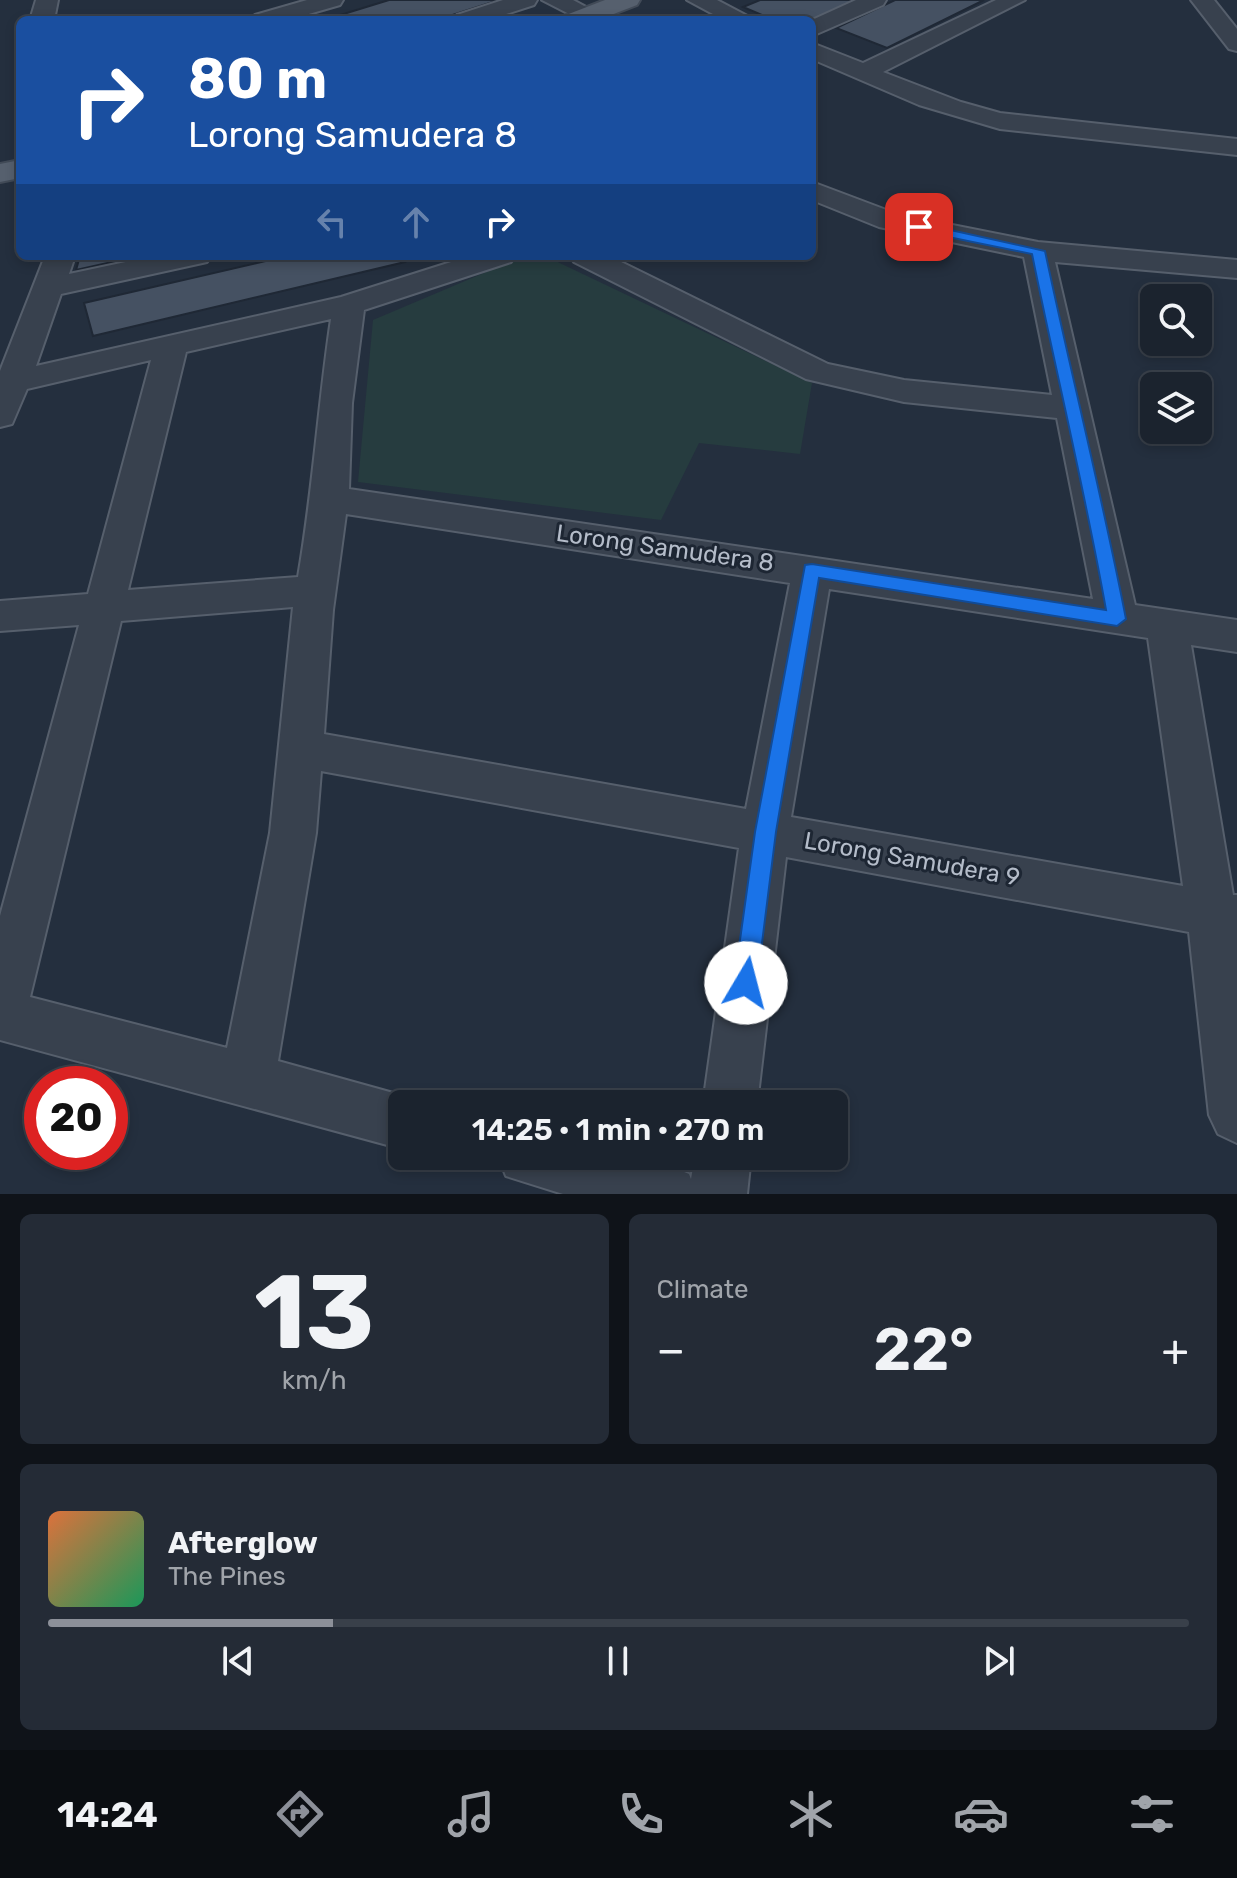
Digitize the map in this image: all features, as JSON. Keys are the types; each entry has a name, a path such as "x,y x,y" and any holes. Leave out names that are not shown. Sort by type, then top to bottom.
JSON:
{"main road":[{"path":"585,16 628,0"}],"street":[{"path":"277,16 332,0"},
{"path":"477,16 526,0"},
{"path":"553,0 580,16"},
{"path":"816,27 875,0"},
{"path":"865,71 1014,0"},
{"path":"1202,0 1237,44"},
{"path":"702,4 733,16"},
{"path":"816,52 970,114 1002,122 1168,136 1237,147"},
{"path":"816,192 889,221 1038,251 1237,269"},
{"path":"1038,251 1071,408 1097,510 1117,619"},
{"path":"0,416 58,260"},
{"path":"47,288 177,260"},
{"path":"14,381 171,348 349,305 451,263 472,260"},
{"path":"593,260 818,372 904,391 1071,408"},
{"path":"248,1078 277,934 303,749 316,590 330,499 335,403 349,305"},
{"path":"171,348 0,1014 388,1117"},
{"name":"Lorong Samudera 8","path":"330,499 1237,636"},
{"path":"732,1090 765,832 812,570"},
{"path":"0,616 316,590"},
{"path":"1167,626 1224,915 1237,1115"},
{"name":"Lorong Samudera 9","path":"303,749 1224,915"},
{"path":"579,1170 669,1194"},
{"path":"718,1194 721,1170"}],"green space":[{"path":"515,260 553,260 812,383 800,454 699,443 661,520 358,482 373,320"}],"building":[{"path":"389,0 499,0 449,16 337,16"},
{"path":"760,0 868,0 816,23 816,16 764,16 743,7"},
{"path":"895,0 984,0 887,48 836,28"},
{"path":"79,260 121,260 76,270"},
{"path":"270,260 405,262 93,336 84,303"}],"route":[{"path":"746,983 765,832 812,570 1117,619 1097,510 1071,408 1038,251 919,227"}]}
